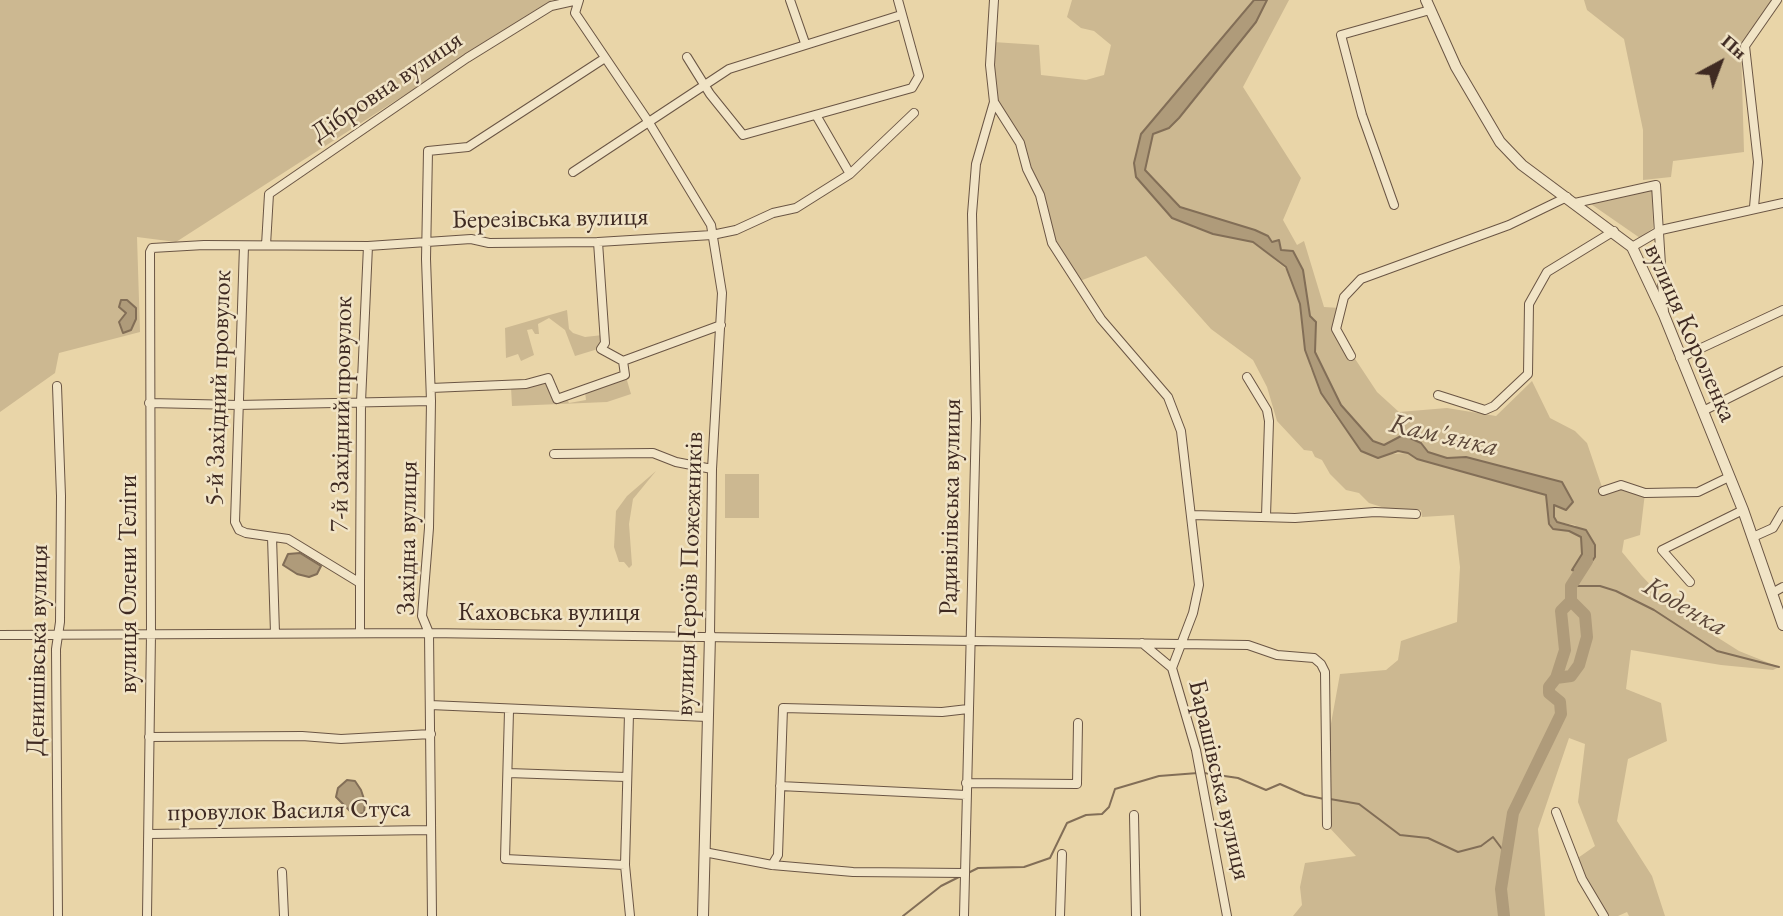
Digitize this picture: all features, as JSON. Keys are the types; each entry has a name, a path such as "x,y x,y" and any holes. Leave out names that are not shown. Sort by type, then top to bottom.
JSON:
{"street":[{"name":"вулиця Героїв Пожежників","path":"579,0 575,13 648,121 706,215 722,293 712,469 703,916"},
{"name":"Дібровна вулиця","path":"266,245 268,194 467,58 551,6 579,0"},
{"path":"790,0 805,43"},
{"path":"687,57 710,94 743,135 912,88 919,76 898,0"},
{"name":"Барашівська вулиця","path":"994,0 990,65 994,102 1020,143 1040,195 1052,243 1101,318 1168,397 1181,431 1193,515 1199,585 1172,668 1196,750 1227,916"},
{"path":"1754,207 1758,162 1745,46 1777,0"},
{"path":"1394,205 1362,115 1341,35 1428,5"},
{"name":"вулиця Короленка","path":"1428,5 1456,67 1500,142 1522,165 1632,247 1664,315 1743,510 1783,625"},
{"path":"573,172 592,162 705,82 748,61 901,15"},
{"name":"Західна вулиця","path":"432,916 429,633 422,616 429,528 431,401 427,244 428,151 468,147 605,58"},
{"name":"Радивілівська вулиця","path":"964,916 976,419 972,214 976,164 994,102"},
{"name":"Березівська вулиця","path":"150,252 157,245 368,246 471,239 489,243 598,242 712,235 736,230 773,214 786,212 850,174 914,113"},
{"path":"816,115 850,174"},
{"path":"990,123 999,121 1010,127"},
{"path":"1351,356 1336,330 1344,297 1360,279 1571,200 1656,186 1661,230 1664,315"},
{"path":"1632,247 1661,230 1754,207 1783,203"},
{"path":"1438,395 1485,410 1494,406 1528,374 1529,304 1547,272 1614,231"},
{"path":"598,242 605,343 601,349 624,361 721,325"},
{"name":"5-й Західний провулок","path":"244,246 235,522 239,530 272,537"},
{"name":"7-й Західний провулок","path":"360,633 361,402 368,246"},
{"name":"вулиця Олени Теліги","path":"147,916 151,634 150,252"},
{"path":"1680,358 1783,310"},
{"path":"431,388 526,384 548,377 557,399 625,375 624,361"},
{"path":"1703,411 1783,371"},
{"path":"1247,377 1266,410 1269,421 1266,516"},
{"name":"Денишівська вулиця","path":"57,386 61,496 57,634 58,916"},
{"path":"149,404 431,401"},
{"path":"554,454 653,453 676,462 712,469"},
{"path":"1602,491 1621,485 1645,492 1699,492 1729,477"},
{"path":"1690,582 1662,550 1743,510"},
{"path":"1773,528 1783,512"},
{"path":"1193,515 1416,514"},
{"path":"1753,537 1783,523"},
{"path":"275,633 272,537 288,539 313,552 360,583"},
{"path":"1772,593 1783,587"},
{"name":"Каховська вулиця","path":"0,635 710,635 1248,645 1277,655 1314,658 1325,672 1327,825"},
{"path":"1142,643 1172,668"},
{"path":"429,705 509,711 707,718"},
{"path":"772,865 778,855 783,708 942,712 968,709"},
{"path":"509,711 506,861 625,865"},
{"path":"629,715 625,865 630,916"},
{"path":"966,783 1077,784 1078,723"},
{"path":"149,737 302,736 341,739 431,734"},
{"path":"508,773 626,777"},
{"path":"780,786 966,795"},
{"path":"1556,812 1582,879 1604,916"},
{"path":"1134,816 1136,916"},
{"name":"провулок Василя Стуса","path":"149,834 431,830"},
{"path":"704,852 772,865 853,872 965,873"},
{"path":"1060,916 1062,854"},
{"path":"282,872 284,916"}],"shaded area":[{"path":"0,0 552,0 176,242 137,237 140,332 59,353 55,373 0,412"},
{"path":"1072,0 1254,0 1141,134 1134,163 1194,228 1253,242 1291,273 1300,304 1310,367 1329,407 1361,451 1371,455 1408,453 1417,459 1546,495 1549,524 1581,537 1582,554 1572,570 1583,574 1595,557 1575,525 1557,522 1554,517 1554,505 1566,510 1573,502 1562,482 1466,457 1447,458 1428,452 1421,443 1403,435 1384,445 1372,441 1341,405 1315,352 1316,328 1310,316 1303,270 1268,236 1180,207 1145,170 1153,134 1169,128 1179,118 1256,22 1267,0 1289,0 1243,87 1301,178 1283,220 1297,245 1304,241 1324,307 1340,308 1336,330 1377,392 1399,412 1447,408 1496,416 1532,381 1550,418 1575,431 1587,443 1603,490 1621,485 1645,493 1640,535 1624,540 1622,552 1641,575 1658,593 1701,627 1739,651 1779,667 1773,670 1721,665 1631,650 1626,689 1661,703 1667,741 1628,759 1617,821 1652,876 1665,916 1629,916 1627,912 1618,916 1604,916 1575,860 1595,846 1578,802 1585,744 1569,738 1538,829 1545,916 1293,916 1302,905 1300,887 1305,863 1356,856 1327,825 1326,751 1340,674 1386,670 1398,660 1401,641 1457,622 1460,567 1454,515 1422,517 1421,510 1391,510 1369,503 1359,493 1346,490 1330,474 1322,460 1315,457 1312,451 1304,450 1277,421 1267,387 1253,360 1211,329 1146,256 1077,282 1052,243 1020,143 994,102 993,42 1039,45 1041,75 1086,80 1104,75 1111,45 1094,31 1081,28 1067,17"},
{"path":"1254,0 1267,0 1256,22 1179,118 1169,128 1153,134 1145,170 1180,207 1255,230 1268,236 1272,242 1279,240 1281,250 1293,251 1303,270 1310,316 1316,322 1315,352 1341,405 1373,441 1384,445 1403,435 1421,443 1428,452 1447,458 1466,457 1562,482 1573,502 1566,510 1554,505 1554,517 1557,522 1586,530 1595,545 1595,557 1583,574 1572,570 1582,554 1581,537 1569,531 1553,529 1549,524 1546,495 1417,459 1408,453 1398,451 1378,458 1361,451 1321,393 1305,350 1300,304 1286,267 1253,242 1213,234 1172,218 1136,177 1134,163 1141,134"},
{"path":"1584,0 1774,0 1741,46 1744,152 1673,161 1671,177 1643,180 1643,130 1624,39 1587,10"},
{"path":"1652,188 1653,228 1640,238 1588,202"},
{"path":"121,300 127,300 136,308 136,319 131,330 123,333 119,322 126,313 119,307"},
{"path":"567,310 569,329 573,333 585,337 603,335 598,349 575,356 565,330 549,318 538,324 539,334 535,334 532,329 527,330 534,355 521,361 518,354 506,358 505,328"},
{"path":"626,377 631,394 607,402 512,406 511,387 546,382 556,402 567,399 569,403 586,400 585,392"},
{"path":"656,471 633,499 629,524 632,565 629,568 624,562 619,562 614,547 616,511 627,496"},
{"path":"725,474 759,474 759,518 725,518"},
{"path":"300,553 321,566 317,574 309,577 297,574 283,565 288,554"},
{"path":"347,780 355,781 361,790 365,802 364,813 354,815 336,797 338,788"}],"waterway":[{"name":"Кам'янка","path":"1504,916 1501,889 1513,813 1561,714 1560,702 1549,693 1549,687 1556,678 1571,676 1579,665 1587,637 1585,615 1571,601 1571,586 1587,561"},
{"name":"Коденка","path":"1571,586 1600,586 1616,591 1654,610 1717,651 1779,667"},
{"path":"1556,678 1565,650 1561,611 1571,601"},
{"path":"968,873 978,868 1024,867 1050,858 1067,823 1086,815 1102,814 1109,807 1115,789 1159,776 1198,773"},
{"path":"1204,773 1238,778 1266,790 1280,784 1305,795 1324,799"},
{"path":"1330,799 1359,804 1400,835 1428,838 1458,852 1481,846 1493,837 1508,857"},
{"path":"903,916 941,886 959,877"}]}
